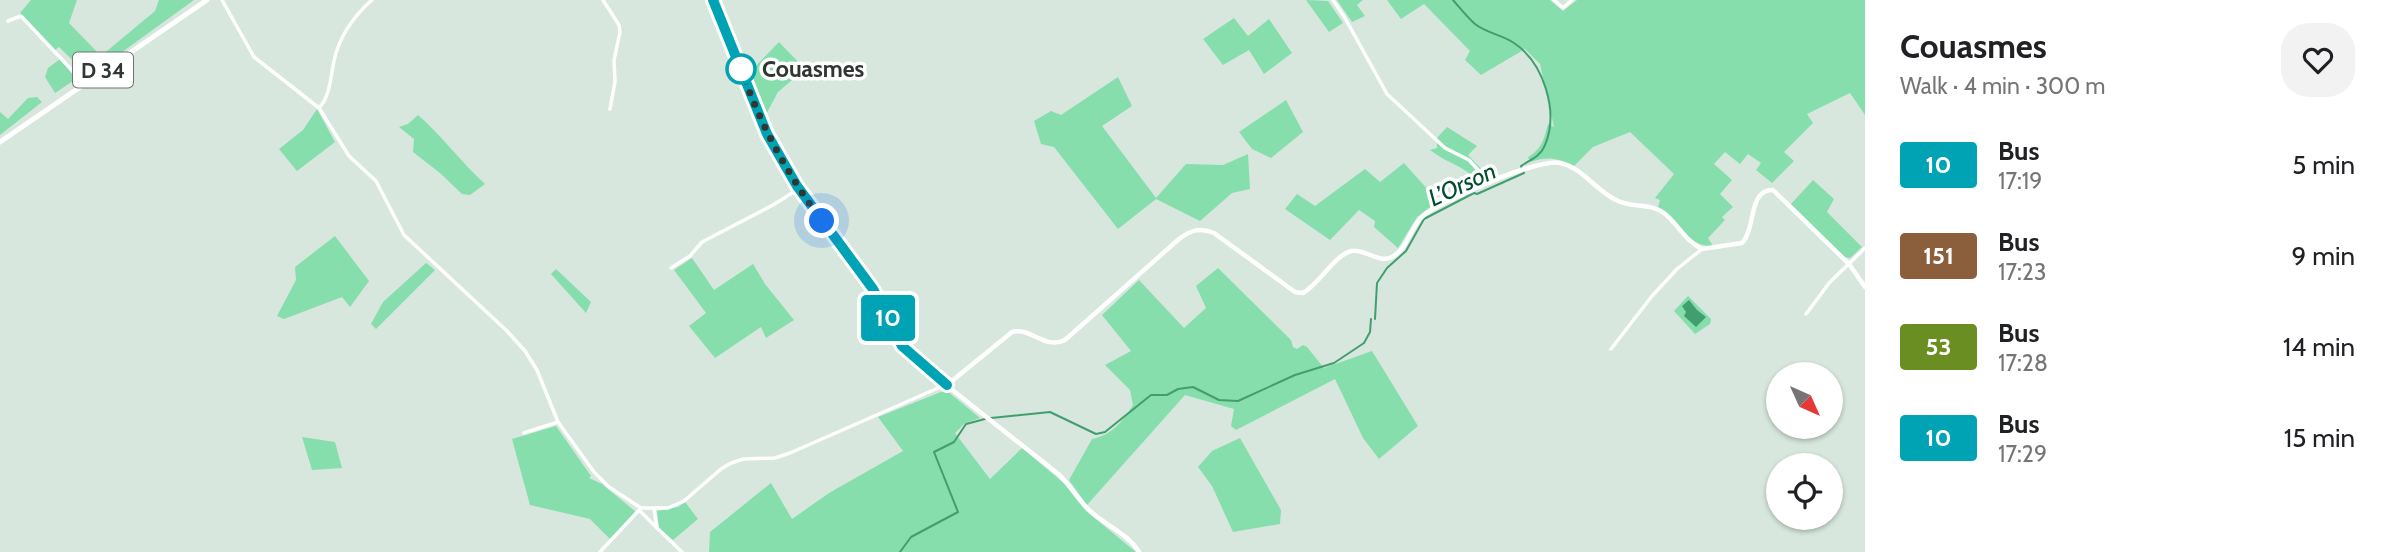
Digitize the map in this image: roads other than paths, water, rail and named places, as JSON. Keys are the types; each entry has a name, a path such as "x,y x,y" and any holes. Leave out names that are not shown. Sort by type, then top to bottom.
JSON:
{"main road":[{"name":"D 34","path":"0,142 207,0"}],"street":[{"path":"222,0 254,57 319,108 349,156 378,183 404,235 525,351 537,370 558,422 600,480 640,509 682,552"},
{"path":"319,108 327,93 338,46 352,21 372,0"},
{"path":"603,0 619,25 620,32 614,60 615,82 610,110"},
{"path":"713,0 767,134 797,186 873,289 902,346 1068,482 1086,508 1132,543 1139,552"},
{"path":"1333,0 1387,94 1436,141 1469,160 1490,183"},
{"path":"1554,0 1563,8 1572,0"},
{"path":"8,21 21,16 84,83"},
{"path":"600,552 640,509 668,508 680,503 731,463 744,459 775,458 790,453 947,385 1012,332 1021,330 1051,344 1065,340 1179,239 1192,231 1206,230 1214,233 1294,292 1303,293 1347,253 1361,251 1385,259 1394,256 1423,215 1522,168 1559,162 1574,168 1617,201 1660,210 1687,239 1702,249"},
{"path":"671,268 690,256 702,242 773,205 792,193 797,186"},
{"path":"1611,349 1652,296 1677,269 1702,249 1742,243 1750,232 1757,200 1761,193 1769,189 1785,201 1849,264 1865,287"},
{"path":"1806,314 1830,282 1865,248"},
{"path":"524,433 558,422"},
{"path":"654,509 657,528"}],"waterway":[{"name":"L’Orson","path":"1375,319 1377,283 1387,268 1406,251 1424,219 1474,193 1524,173 1521,166 1541,152 1549,132 1546,89 1533,63 1514,43 1475,24 1453,0"},
{"name":"L’Orson","path":"991,418 1050,412 1096,434 1105,432 1151,395 1167,395 1178,389 1193,387 1219,400 1238,401 1295,375 1334,363 1364,343 1370,332 1371,319"},
{"name":"L’Orson","path":"900,552 911,537 958,512 934,452 954,442 966,424 985,419"}],"place":[{"name":"Couasmes","path":"741,69"}]}
